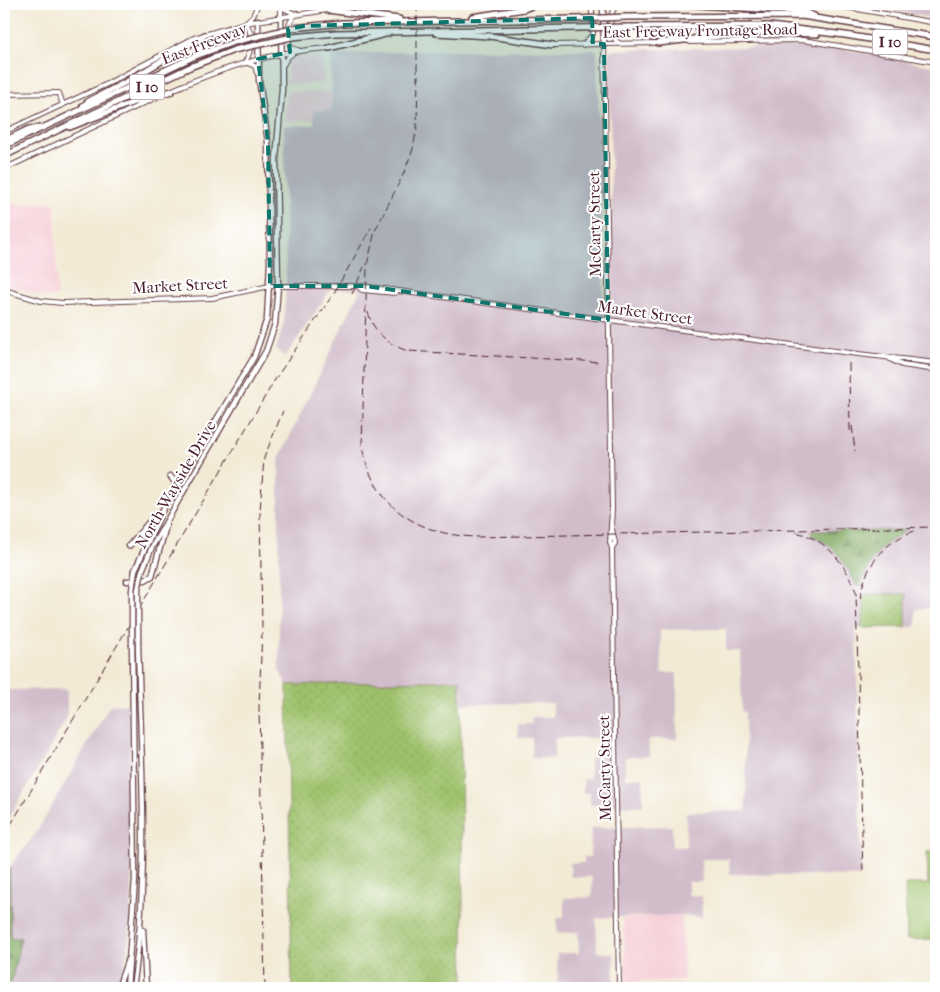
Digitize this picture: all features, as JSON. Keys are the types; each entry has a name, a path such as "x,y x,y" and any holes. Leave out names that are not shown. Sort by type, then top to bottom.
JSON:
{"highway":[{"path":"441,20 491,14 537,4"},
{"path":"684,4 804,12 822,18"},
{"path":"327,10 432,21"},
{"name":"East Freeway","path":"4,146 194,57 234,42 292,28 342,23 441,20 764,15 822,18 936,37"},
{"name":"East Freeway","path":"5,156 190,67 234,50 292,37 318,34 627,27 770,26 845,34 936,50"},
{"path":"425,31 445,35 483,35 553,45"},
{"path":"329,48 391,32"},
{"path":"658,43 754,32 845,34"},
{"path":"79,110 88,101 128,81 205,35"},
{"path":"62,128 78,126 134,102 172,90"},
{"path":"4,141 29,129 45,127"}],"main road":[{"path":"583,4 589,5 592,11 593,34 583,45"},
{"path":"602,4 604,44"},
{"path":"618,4 612,11 611,34 615,41 623,44"},
{"name":"East Freeway Frontage Road","path":"810,4 846,7 936,23"},
{"path":"245,23 253,16 257,5"},
{"name":"North Wayside Drive","path":"127,988 132,944 135,879 132,604 135,570 162,511 257,351 267,319 270,286 268,142 259,80 257,5"},
{"path":"281,5 291,13 297,13"},
{"name":"North Wayside Drive","path":"133,988 142,916 144,854 138,602 142,571 168,519 266,351 275,324 278,285 276,159 282,89 281,5"},
{"path":"4,132 63,105 182,43 258,20 327,10"},
{"path":"297,13 289,23 289,43 291,48 301,51"},
{"path":"245,23 250,31 250,53 245,62"},
{"name":"East Freeway Frontage Road","path":"553,45 797,40 936,62"},
{"name":"McCarty Street","path":"604,44 611,524 614,534 612,548 619,988"},
{"path":"4,169 216,71 282,54 329,48"},
{"path":"282,68 287,58 301,51"},
{"path":"245,62 255,66 259,80"},
{"path":"4,94 59,93 63,105"},
{"name":"Market Street","path":"4,290 41,301 63,303 212,298 278,285 358,287 362,290 396,292 890,359 936,363"},
{"name":"Market Street","path":"890,359 902,365 936,370"},
{"path":"170,476 175,482 175,490"},
{"path":"129,546 150,520 162,511"},
{"path":"127,581 144,580 152,576 168,519"},
{"path":"142,916 146,988"},
{"path":"118,988 132,944"}],"highlighted area":[{"path":"592,18 593,44 604,44 608,320 365,286 270,286 268,142 258,59 290,52 288,29 304,26"}],"shaded area":[{"path":"859,4 936,4 936,19"},
{"path":"813,46 837,48 936,67 936,608 916,609 916,627 856,628 861,876 730,874 729,859 701,859 702,882 688,882 688,895 702,896 702,917 680,915 596,918 597,952 614,954 614,988 593,988 593,982 558,982 557,953 579,953 578,932 557,933 557,918 564,918 564,898 592,897 592,877 571,877 570,863 584,863 584,857 590,857 591,828 672,826 672,847 686,847 686,812 746,811 745,712 742,712 740,651 726,651 726,629 660,630 662,673 677,673 677,739 649,739 649,756 625,757 625,778 643,778 643,806 590,805 590,793 583,793 583,779 590,778 590,758 597,757 597,738 555,738 554,758 532,758 532,738 518,738 518,724 532,724 532,717 553,717 553,703 460,704 459,680 287,685 279,670 279,459 360,290 331,289 285,357 276,349 284,322 286,280 284,126 314,125 314,111 332,110 331,55 421,51 597,51 604,315 613,315 609,50"},
{"path":"323,57 324,83 287,84 287,64 290,59"},
{"path":"287,92 332,92 332,111 315,119 284,121"},
{"path":"53,203 55,205 57,296 46,297 4,284 4,204"},
{"path":"67,689 67,718 4,826 4,690"},
{"path":"129,704 132,891 129,939 124,966 116,988 18,988 11,984 21,938 10,938 10,867 38,830 110,705"},
{"path":"680,915 682,917 684,980 626,982 623,918"},
{"path":"711,984 711,988 614,988"},
{"path":"751,984 811,984 811,988 751,988"}],"green space":[{"path":"906,530 884,546 871,561 860,586 856,586 840,556 828,545 813,536 812,531"},
{"path":"866,594 906,594 906,627 861,628 864,612 863,596"},
{"path":"460,680 464,988 292,988 287,685"},
{"path":"927,852 936,852 936,883 928,883"},
{"path":"10,867 10,938 21,938 11,984 4,980 4,875"},
{"path":"907,884 936,884 936,939 907,940 905,886"}],"railway":[{"path":"417,4 417,80"},
{"path":"418,75 417,127 413,149 403,175 375,231 367,265 362,446 376,486 401,514 435,531 476,537 936,527"},
{"path":"4,836 276,378 334,293 371,228"},
{"path":"352,294 364,267"},
{"path":"368,312 374,326 383,337 394,345 408,351 601,362"},
{"path":"849,363 850,432"},
{"path":"265,988 259,707 262,629 260,511 264,458 283,411"},
{"path":"852,426 855,451"},
{"path":"860,599 866,576 878,556 895,540 917,530"},
{"path":"796,532 817,541 834,554 841,562 856,592 863,875"}]}
